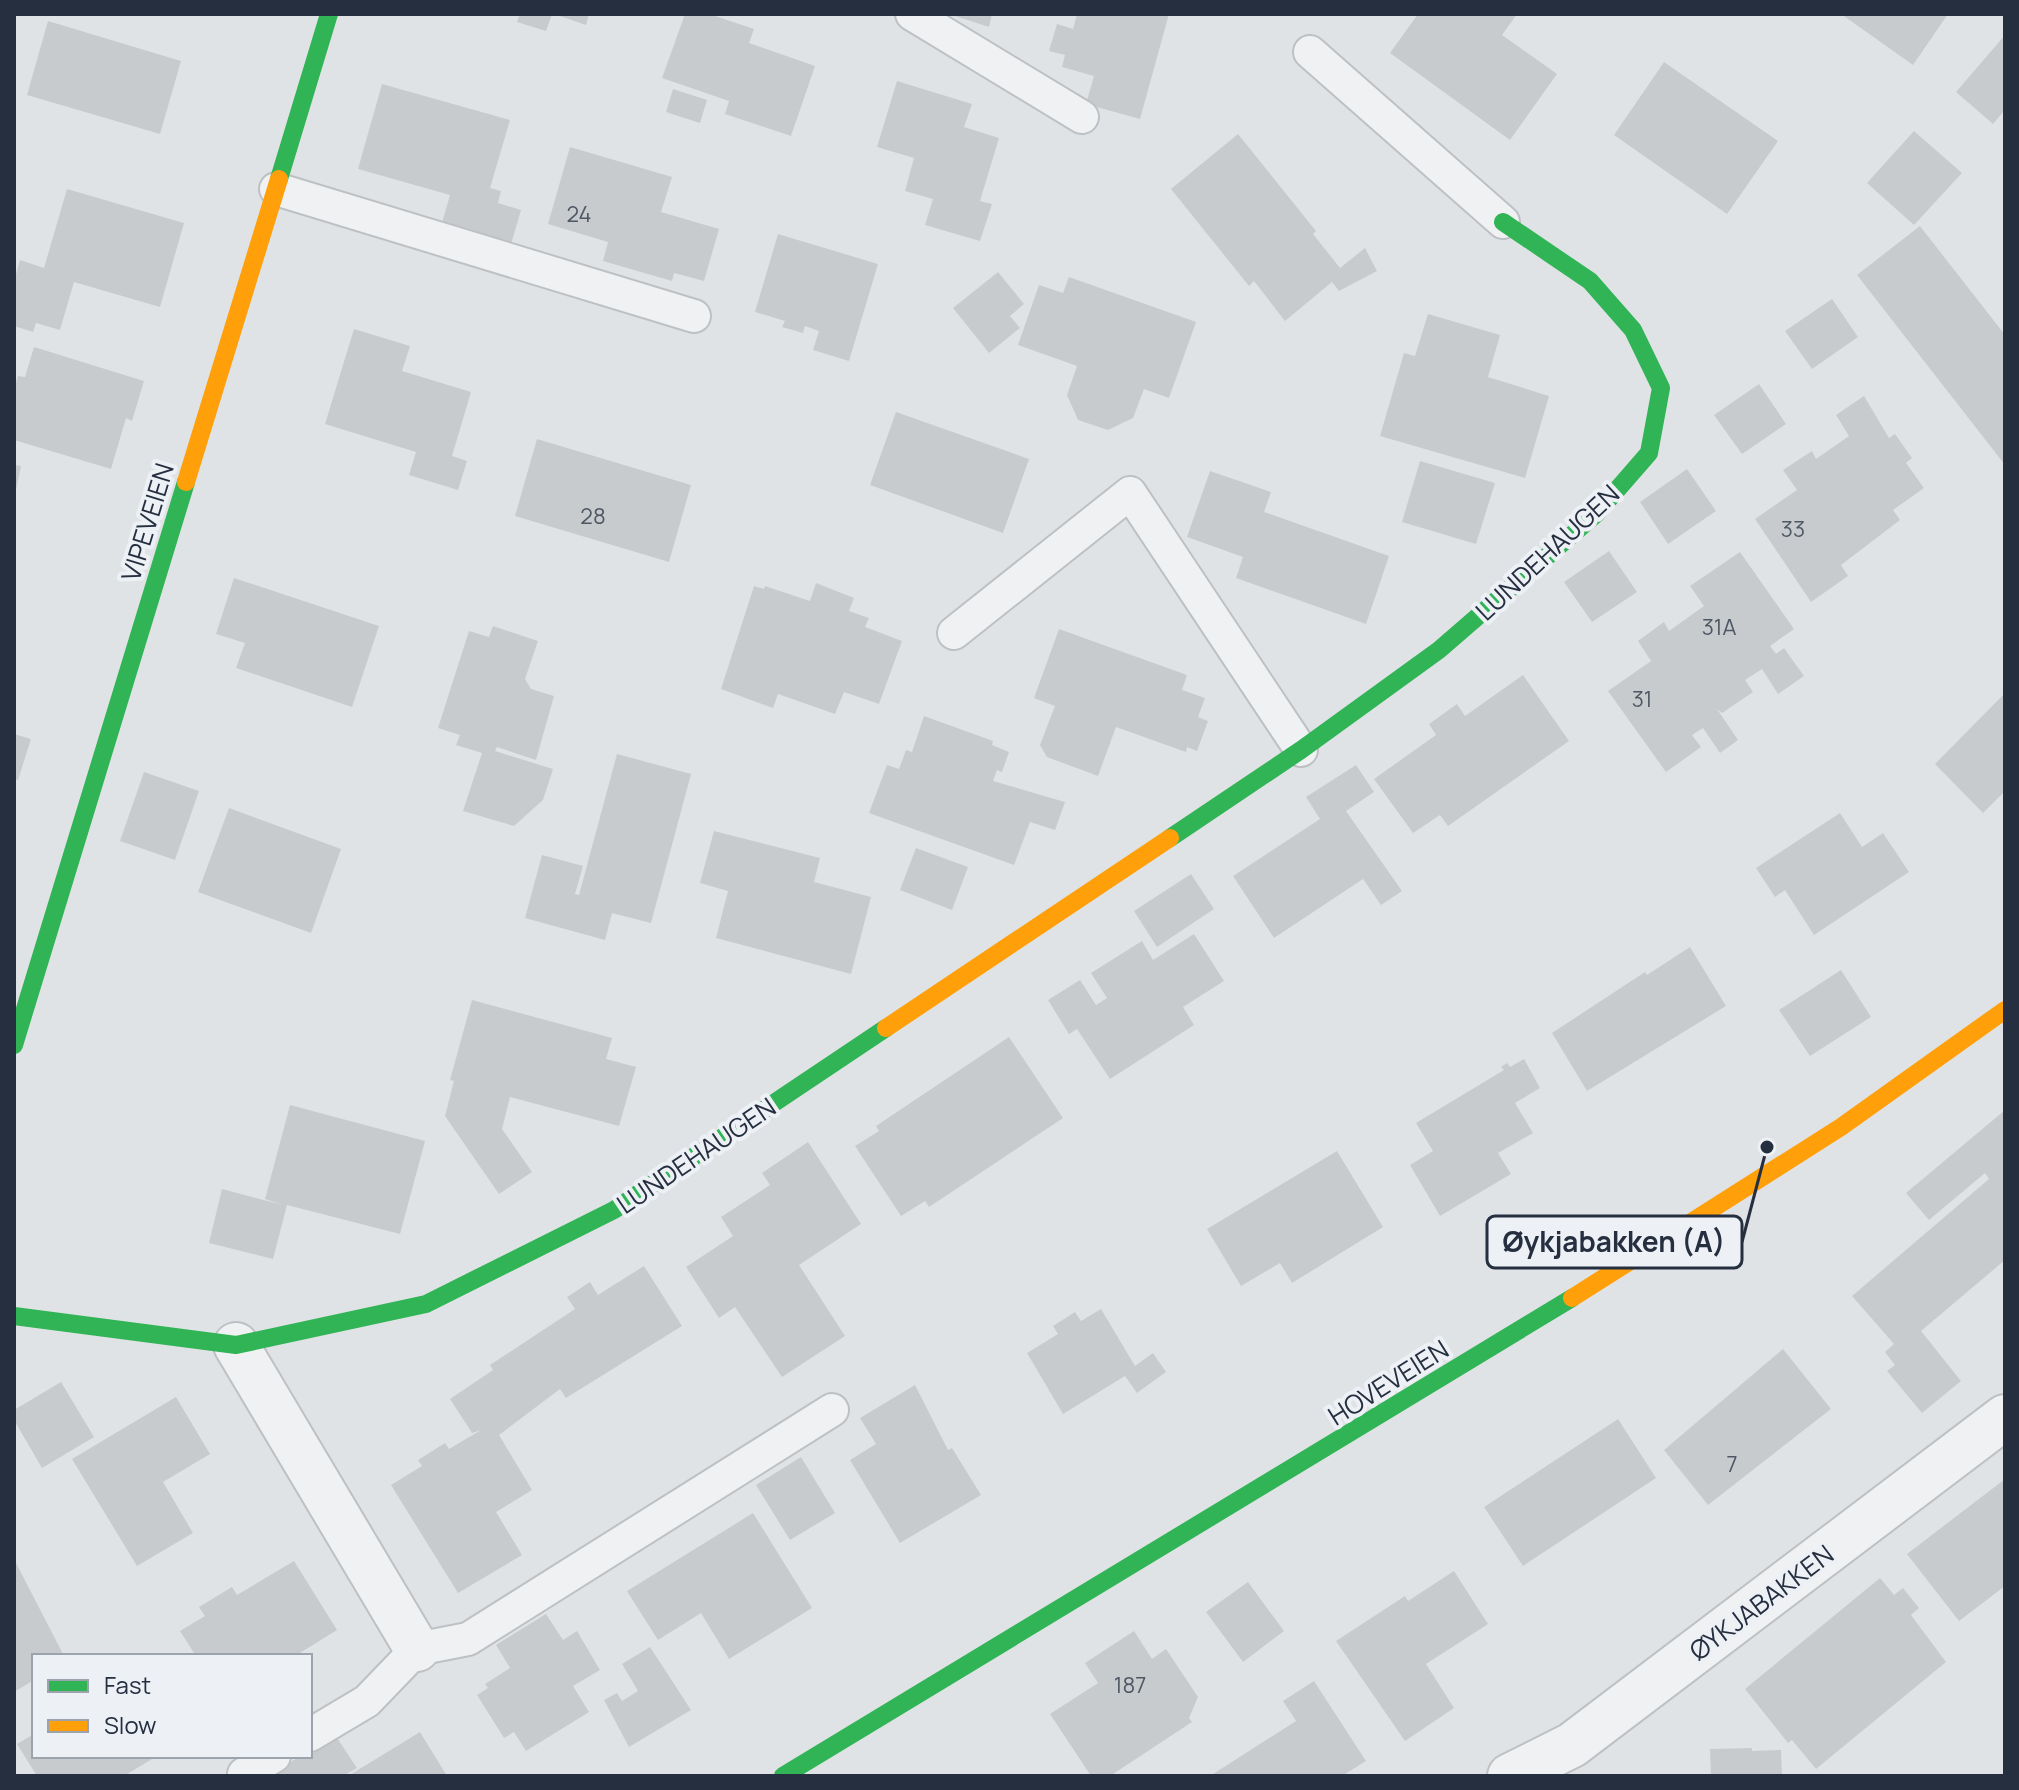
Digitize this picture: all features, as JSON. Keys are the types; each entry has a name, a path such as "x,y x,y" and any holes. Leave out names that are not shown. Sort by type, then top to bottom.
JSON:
{"street":[{"name":"VIPEVEIEN","path":"14,1045 329,14"},
{"name":"LUNDEHAUGEN","path":"14,1316 236,1345 426,1304 614,1210 1301,750 1439,650 1596,514 1649,453 1661,388 1633,330 1590,281 1503,222"},
{"name":"HOVEVEIEN","path":"783,1776 1398,1407 1717,1208 1910,1082 2005,1010"},
{"path":"236,1345 417,1649"},
{"name":"ØYKJABAKKEN","path":"1510,1776 1572,1745 2005,1417"}],"lane":[{"path":"912,14 1082,117"},
{"name":"LUNDEHAUGEN","path":"1310,52 1503,222"},
{"path":"276,189 694,316"},
{"path":"954,633 1130,493 1301,750"},
{"path":"312,1734 367,1701 417,1649 468,1639 832,1410"},
{"path":"244,1774 271,1758"}],"building":[{"path":"520,14 552,14 546,31 517,22"},
{"path":"554,14 589,14 586,25"},
{"path":"685,14 709,14 754,29 749,43 815,66 791,136 725,114 729,101 662,78"},
{"path":"949,14 992,14 989,27"},
{"path":"1077,14 1169,14 1140,119 1086,104 1094,76 1062,67 1065,55 1049,51 1057,24 1073,29"},
{"path":"1418,14 1517,14 1502,35 1557,74 1510,140 1390,53"},
{"path":"1841,14 1948,14 1913,65"},
{"path":"48,21 181,61 160,134 27,95"},
{"path":"2005,35 2005,110 1993,124 1956,92"},
{"path":"1664,62 1778,141 1727,214 1614,135"},
{"path":"897,81 972,104 964,127 999,138 980,201 992,204 980,241 925,225 933,199 905,191 914,158 877,147"},
{"path":"382,84 510,120 490,188 501,191 498,203 521,210 509,251 440,230 450,195 358,169"},
{"path":"673,89 707,100 700,123 666,112"},
{"path":"1914,131 1962,173 1914,225 1867,183"},
{"path":"1238,134 1316,231 1313,234 1340,268 1365,248 1377,271 1339,291 1332,282 1285,321 1254,281 1249,286 1171,189"},
{"path":"570,147 672,177 661,212 719,229 704,281 674,273 672,281 603,261 608,242 548,224"},
{"path":"67,189 184,223 160,307 74,282 60,330 36,323 33,332 14,326 14,281 20,260 44,268"},
{"path":"1920,226 2005,335 2005,465 1857,275"},
{"path":"778,234 878,264 849,361 813,350 819,331 805,326 803,333 782,327 785,321 755,312"},
{"path":"998,272 1024,304 1010,316 1020,328 989,353 953,308"},
{"path":"1069,277 1196,322 1169,398 1144,389 1133,418 1108,430 1078,420 1067,395 1077,366 1018,345 1039,285 1063,293"},
{"path":"1832,299 1858,337 1812,369 1785,331"},
{"path":"1428,314 1500,335 1488,377 1549,396 1525,478 1380,436 1404,353 1415,356"},
{"path":"354,329 410,346 402,371 471,392 452,456 467,461 458,490 409,475 416,452 325,424"},
{"path":"34,347 144,381 132,421 126,418 111,469 14,440 14,389 18,376 25,377"},
{"path":"1759,384 1786,424 1742,454 1714,415"},
{"path":"1864,396 1889,438 1895,434 1912,458 1906,463 1924,488 1893,510 1900,520 1841,565 1848,576 1811,602 1755,519 1797,490 1783,470 1812,451 1816,459 1849,436 1836,415"},
{"path":"896,412 1029,459 1003,533 870,485"},
{"path":"537,439 691,485 669,562 515,516"},
{"path":"1420,461 1495,483 1476,544 1402,522"},
{"path":"14,465 21,466 15,494 14,494"},
{"path":"1687,469 1716,511 1668,544 1640,502"},
{"path":"1210,471 1271,492 1264,512 1389,556 1366,624 1236,578 1243,557 1187,537"},
{"path":"1609,551 1637,592 1592,622 1564,582"},
{"path":"1740,552 1794,629 1770,646 1776,654 1784,648 1804,676 1778,694 1762,669 1745,680 1753,692 1722,713 1717,709 1738,740 1720,753 1703,728 1692,735 1701,747 1666,772 1608,691 1651,661 1638,641 1664,622 1669,631 1704,606 1690,586"},
{"path":"234,578 379,626 352,707 236,668 245,643 216,634"},
{"path":"816,583 854,598 849,611 869,618 865,627 902,641 879,704 844,692 835,714 778,694 773,708 721,689 754,586 764,589 765,586 810,601"},
{"path":"493,626 538,641 525,679 531,689 554,696 536,760 497,747 495,751 553,769 543,800 514,826 463,811 482,753 456,745 460,735 438,728 469,631 489,637"},
{"path":"1059,629 1187,675 1182,690 1205,698 1198,717 1208,721 1197,751 1187,747 1186,752 1116,727 1098,776 1047,757 1040,745 1055,706 1034,698"},
{"path":"1523,675 1569,741 1448,826 1440,815 1413,833 1374,779 1436,735 1429,724 1457,704 1465,716"},
{"path":"2005,693 2005,791 1983,813 1935,764"},
{"path":"924,716 993,741 992,745 1009,752 1002,772 997,770 993,781 1065,802 1055,830 1030,822 1014,865 869,813 887,765 899,769 906,750 912,752"},
{"path":"14,734 31,739 18,780 14,779"},
{"path":"617,754 691,774 651,923 612,913 605,940 525,918 542,855 583,866 575,894 579,895"},
{"path":"1356,765 1374,792 1346,811 1402,891 1381,905 1363,879 1274,938 1233,876 1320,819 1306,797"},
{"path":"144,772 199,791 175,860 120,841"},
{"path":"229,808 341,849 311,933 198,892"},
{"path":"1840,813 1862,847 1883,833 1909,872 1814,935 1785,890 1775,897 1756,868"},
{"path":"714,831 820,858 814,882 871,897 851,974 716,938 728,891 700,883"},
{"path":"916,848 968,867 952,910 900,890"},
{"path":"1191,874 1214,909 1157,947 1134,911"},
{"path":"1194,934 1224,981 1183,1007 1194,1025 1110,1079 1077,1029 1069,1034 1048,1000 1080,980 1096,1005 1107,998 1091,973 1142,941 1153,960"},
{"path":"1690,947 1726,1006 1587,1091 1552,1033 1645,972 1647,975"},
{"path":"1841,970 1871,1017 1810,1056 1779,1010"},
{"path":"472,1000 612,1038 606,1059 636,1067 619,1126 510,1097 502,1129 532,1172 499,1194 445,1116 454,1081 450,1080"},
{"path":"1009,1037 1063,1118 929,1207 925,1201 901,1216 855,1146 879,1131 876,1126"},
{"path":"1524,1059 1540,1088 1515,1103 1533,1133 1498,1153 1511,1174 1440,1216 1410,1165 1433,1151 1416,1123 1504,1070 1501,1067 1507,1063 1510,1067"},
{"path":"290,1105 425,1141 400,1234 287,1205 273,1259 209,1243 222,1189 283,1205 265,1199"},
{"path":"2005,1110 2005,1260 1921,1331 1961,1381 1922,1413 1887,1371 1895,1365 1885,1352 1894,1344 1852,1296 1989,1179 1985,1173 1929,1220 1906,1193"},
{"path":"808,1142 861,1224 799,1265 845,1336 782,1377 735,1307 719,1318 686,1267 733,1236 721,1217 770,1185 762,1173"},
{"path":"1337,1151 1383,1227 1292,1283 1280,1263 1241,1286 1207,1229"},
{"path":"644,1266 682,1326 566,1398 560,1389 499,1435 532,1490 496,1512 522,1555 458,1593 391,1485 422,1466 418,1460 445,1443 449,1449 481,1430 472,1433 450,1399 493,1370 490,1365 575,1309 567,1297 590,1282 598,1295"},
{"path":"1101,1309 1135,1366 1153,1353 1166,1372 1137,1393 1125,1376 1063,1414 1027,1353 1058,1334 1053,1326 1075,1312 1081,1321"},
{"path":"1783,1349 1831,1409 1708,1505 1664,1450"},
{"path":"61,1382 94,1437 42,1468 14,1420 14,1410"},
{"path":"915,1385 948,1450 952,1448 981,1495 900,1543 850,1460 876,1444 860,1418"},
{"path":"176,1397 210,1454 163,1482 193,1533 137,1566 72,1459"},
{"path":"1618,1419 1656,1478 1523,1566 1484,1507"},
{"path":"801,1457 835,1513 790,1540 756,1485"},
{"path":"2005,1479 2005,1586 1959,1621 1907,1554"},
{"path":"753,1513 812,1608 729,1659 701,1613 658,1640 627,1591"},
{"path":"14,1559 63,1654 32,1654 32,1681 14,1692"},
{"path":"294,1561 337,1630 298,1654 195,1654 180,1631 205,1616 199,1607 232,1587 237,1595"},
{"path":"1454,1571 1488,1624 1426,1664 1454,1708 1405,1741 1336,1641 1405,1596 1408,1601"},
{"path":"1880,1578 1894,1595 1903,1588 1919,1608 1911,1615 1946,1662 1816,1769 1792,1740 1788,1743 1745,1689"},
{"path":"1248,1582 1284,1631 1243,1662 1206,1612"},
{"path":"546,1614 563,1640 577,1631 600,1670 573,1686 589,1712 526,1751 514,1732 504,1738 477,1695 488,1688 485,1684 510,1668 496,1645"},
{"path":"1134,1631 1152,1659 1166,1649 1198,1697 1189,1718 1192,1722 1110,1776 1091,1776 1050,1714 1098,1683 1085,1663"},
{"path":"650,1647 691,1710 629,1747 604,1700 617,1693 622,1701 638,1691 622,1664"},
{"path":"1314,1681 1366,1761 1342,1776 1210,1776 1296,1721 1283,1701"},
{"path":"420,1732 447,1776 348,1776"},
{"path":"32,1735 32,1758 154,1758 124,1776 37,1776 17,1744"},
{"path":"335,1735 357,1768 343,1776 281,1776 277,1770 298,1758 312,1758 312,1749"},
{"path":"1752,1748 1752,1751 1781,1750 1782,1776 1711,1776 1710,1749"}],"traffic: fast":[{"path":"279,179 329,14"},
{"path":"1170,838 1301,750 1439,650 1596,514 1649,453 1661,388 1633,330 1590,281 1503,222"},
{"path":"14,1045 186,482"},
{"path":"14,1316 236,1345 426,1304 614,1210 886,1028"},
{"path":"783,1776 1572,1298"}],"traffic: slow":[{"path":"186,482 279,179"},
{"path":"886,1028 1170,838"},
{"path":"1572,1298 1841,1127 2005,1010"}],"place":[{"name":"Øykjabakken (A)","path":"1767,1147"}]}
